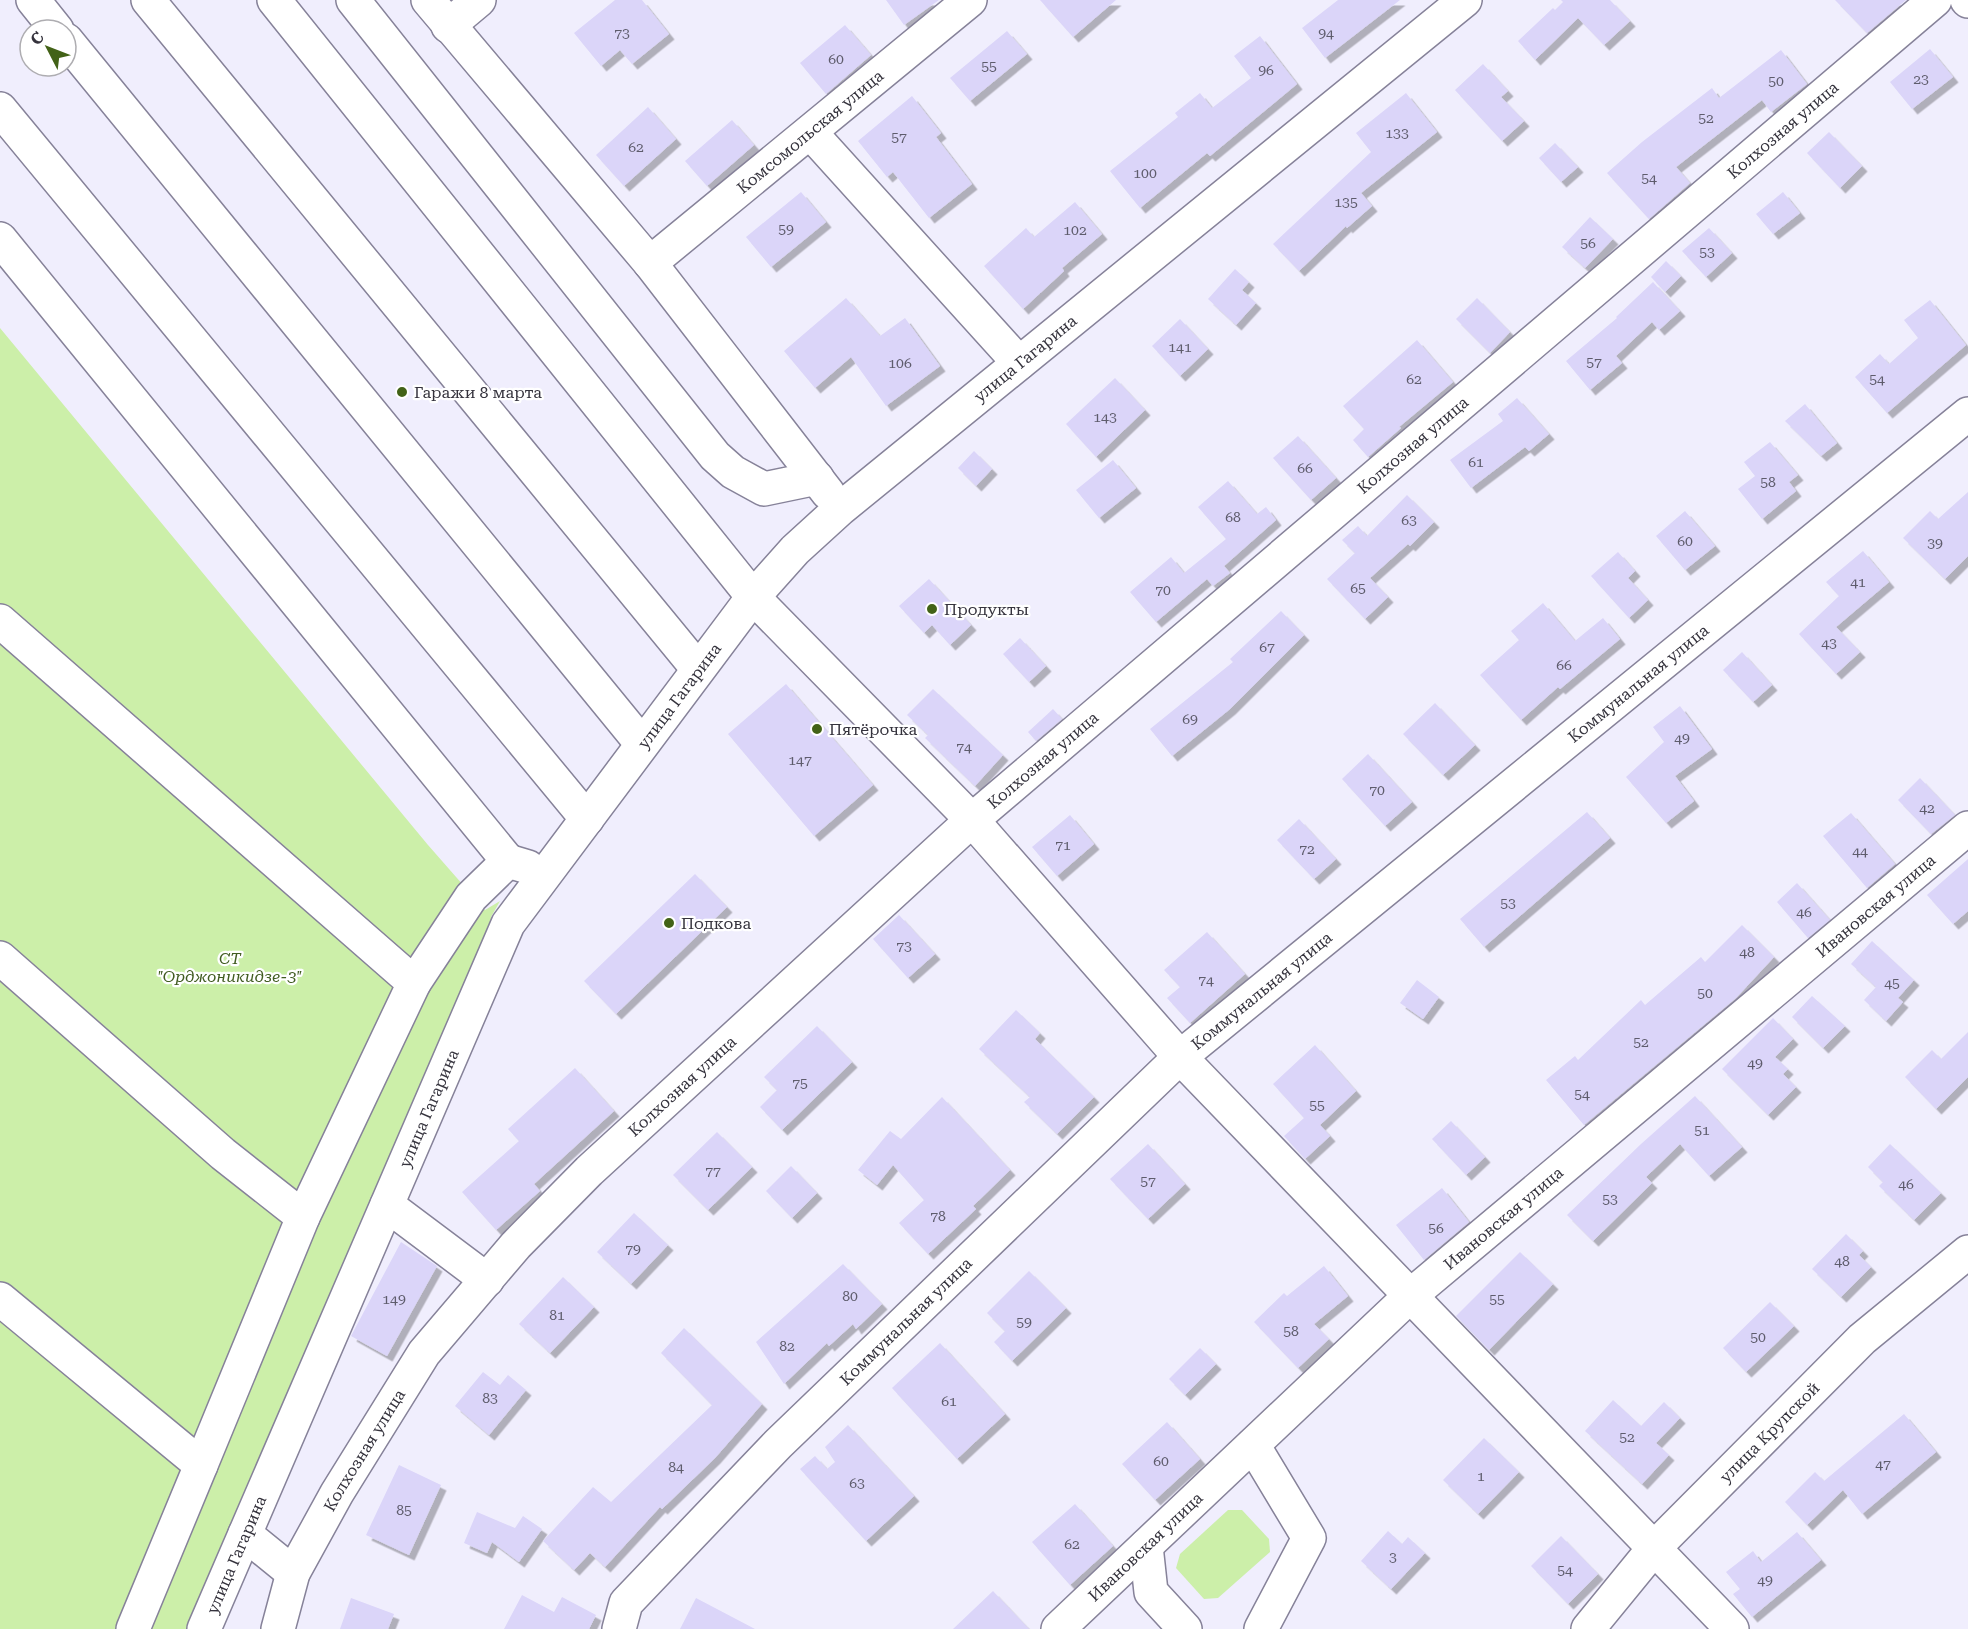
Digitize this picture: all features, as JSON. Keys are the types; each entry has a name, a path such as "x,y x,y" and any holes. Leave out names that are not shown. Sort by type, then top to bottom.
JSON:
{"street":[{"path":"33,0 47,18"},
{"path":"148,0 698,669"},
{"path":"274,0 753,597 972,820 1180,1057 1732,1629"},
{"path":"353,0 715,456 733,472 764,489 817,478"},
{"path":"428,0 650,264 840,508"},
{"path":"448,26 479,0"},
{"name":"Комсомольская улица","path":"650,264 970,0"},
{"name":"улица Гагарина","path":"204,1629 508,924 753,597 795,550 840,508 1465,0"},
{"name":"Колхозная улица","path":"278,1629 293,1573 337,1493 424,1353 516,1245 589,1172 972,820 1935,0"},
{"path":"78,55 642,744"},
{"path":"0,109 587,819"},
{"path":"810,132 1018,363"},
{"path":"0,239 508,861 546,874"},
{"name":"Коммунальная улица","path":"619,1629 626,1603 778,1444 1180,1057 1968,414"},
{"path":"0,621 414,983"},
{"name":"Ивановская улица","path":"1058,1629 1410,1296 1968,828"},
{"path":"133,1629 303,1216 414,983 471,897 508,861"},
{"path":"0,958 223,1154 303,1216"},
{"path":"387,1205 487,1280"},
{"name":"улица Крупской","path":"1588,1629 1654,1547 1862,1339 1968,1252"},
{"path":"0,1299 201,1465"},
{"path":"1253,1444 1309,1538 1261,1629"},
{"path":"245,1534 293,1573"},
{"path":"1146,1546 1150,1592 1185,1629"}],"green space":[{"name":"СТ \"Орджоникидзе-3\"","path":"0,328 428,845 485,910 500,901 491,917 499,926 196,1629 0,1629"},
{"path":"1228,1510 1242,1510 1269,1539 1270,1552 1218,1598 1204,1599 1176,1568 1180,1554"}],"building":[{"path":"615,0 642,0 669,34 632,64 620,50 601,66 574,33"},
{"path":"886,0 939,0 904,25"},
{"path":"1040,0 1116,0 1073,37"},
{"path":"1338,0 1400,0 1325,58 1302,28"},
{"path":"1561,0 1610,0 1630,21 1604,45 1578,18 1535,60 1518,41 1553,8 1555,10 1563,2"},
{"path":"1835,0 1906,0 1867,33"},
{"path":"845,25 871,55 826,94 800,63"},
{"path":"1007,31 1027,54 970,101 950,78"},
{"path":"1260,36 1297,84 1210,156 1207,153 1140,208 1110,171 1178,117 1175,113 1200,93 1212,108 1251,78 1234,56"},
{"path":"1930,49 1953,77 1912,109 1890,82"},
{"path":"1781,50 1807,84 1771,112 1762,100 1676,167 1690,183 1649,219 1607,173 1642,142 1712,88 1719,98"},
{"path":"1483,64 1508,91 1501,97 1524,121 1502,141 1455,90"},
{"path":"1406,93 1437,132 1361,193 1372,206 1347,228 1346,226 1299,271 1273,244 1371,152 1356,133"},
{"path":"912,96 941,133 936,137 972,184 929,218 893,172 887,177 858,141"},
{"path":"648,107 676,139 624,186 596,155"},
{"path":"732,120 754,145 707,186 685,161"},
{"path":"1829,132 1862,166 1840,188 1807,153"},
{"path":"1555,143 1578,167 1561,182 1539,158"},
{"path":"801,192 826,222 771,267 746,237"},
{"path":"1783,192 1800,213 1773,234 1756,214"},
{"path":"1075,202 1102,234 1062,268 1064,271 1023,309 984,266 1026,228 1034,237"},
{"path":"1590,217 1613,239 1585,268 1562,247"},
{"path":"1709,228 1732,253 1706,277 1682,251"},
{"path":"1666,261 1681,276 1665,292 1651,277"},
{"path":"1235,269 1249,282 1242,290 1256,303 1236,325 1208,299"},
{"path":"1653,282 1680,311 1659,330 1652,322 1616,356 1622,363 1590,390 1566,361 1617,318"},
{"path":"846,298 880,336 905,318 940,366 886,406 851,357 815,388 784,351"},
{"path":"1477,298 1510,332 1490,353 1456,319"},
{"path":"1930,300 1966,345 1887,413 1855,377 1880,354 1889,364 1918,338 1904,320"},
{"path":"1180,319 1208,349 1180,376 1152,346"},
{"path":"1417,340 1453,382 1399,427 1401,428 1368,457 1353,440 1364,429 1343,406"},
{"path":"1115,378 1145,410 1096,457 1066,424"},
{"path":"1517,398 1549,434 1529,451 1525,447 1471,488 1450,460 1503,421 1498,414"},
{"path":"1805,404 1837,443 1821,456 1785,421"},
{"path":"1298,436 1336,478 1311,500 1273,458"},
{"path":"1770,442 1798,475 1789,482 1796,491 1762,519 1738,489 1755,476 1744,462"},
{"path":"974,451 992,469 976,486 958,468"},
{"path":"1113,460 1136,488 1099,518 1076,490"},
{"path":"1228,481 1257,514 1266,507 1276,520 1224,566 1230,573 1213,586 1207,579 1156,622 1130,592 1171,557 1184,573 1226,539 1198,507"},
{"path":"1968,492 1968,556 1945,579 1903,538 1930,511 1938,519"},
{"path":"1407,495 1434,522 1410,546 1408,544 1370,578 1388,597 1365,619 1327,579 1355,553 1342,540 1358,526 1367,536"},
{"path":"1685,511 1715,546 1685,570 1656,536"},
{"path":"1863,551 1889,582 1836,627 1860,652 1836,674 1799,634 1839,596 1826,582"},
{"path":"1618,552 1635,571 1628,578 1648,600 1629,618 1591,576"},
{"path":"929,579 971,625 950,645 932,625 924,633 899,606"},
{"path":"1543,603 1575,641 1603,618 1620,639 1560,689 1558,687 1521,720 1480,675 1519,640 1511,631"},
{"path":"1281,611 1304,635 1230,709 1172,756 1150,729 1233,662 1230,659"},
{"path":"1020,638 1046,666 1029,682 1003,654"},
{"path":"1742,652 1772,685 1753,702 1723,670"},
{"path":"786,684 873,785 814,836 728,734"},
{"path":"933,689 1003,755 975,786 925,738 928,735 907,715"},
{"path":"1435,703 1475,745 1443,775 1403,734"},
{"path":"1680,706 1712,749 1675,776 1694,801 1666,823 1626,777 1664,742 1653,727"},
{"path":"1053,709 1062,719 1036,741 1028,732"},
{"path":"1368,754 1412,802 1385,826 1342,779"},
{"path":"1920,778 1955,815 1931,834 1898,800"},
{"path":"1587,812 1610,838 1484,947 1460,919"},
{"path":"1851,813 1895,864 1867,888 1823,836"},
{"path":"1070,815 1094,844 1057,876 1032,847"},
{"path":"1299,819 1336,859 1314,879 1277,840"},
{"path":"1968,859 1968,911 1953,924 1927,895"},
{"path":"695,874 727,907 616,1014 584,981"},
{"path":"1797,883 1830,920 1808,938 1777,902"},
{"path":"899,915 935,954 908,978 873,939"},
{"path":"1742,925 1774,957 1736,998 1584,1125 1546,1080 1575,1056 1578,1060 1641,1000 1645,1005 1701,957 1705,962"},
{"path":"1207,932 1245,974 1190,1023 1167,998 1180,987 1164,970"},
{"path":"1872,941 1914,980 1898,998 1903,1002 1886,1021 1864,1000 1876,987 1851,964"},
{"path":"1417,980 1439,997 1423,1019 1400,1003"},
{"path":"1812,996 1845,1026 1823,1048 1792,1017"},
{"path":"1016,1010 1040,1033 1035,1039 1094,1097 1057,1134 1024,1102 1030,1097 979,1049"},
{"path":"1773,1018 1793,1039 1775,1057 1788,1069 1783,1074 1796,1087 1768,1115 1722,1069"},
{"path":"817,1026 852,1062 782,1130 760,1107 777,1090 764,1077"},
{"path":"1968,1032 1968,1077 1936,1109 1905,1077 1932,1050 1941,1059"},
{"path":"1315,1045 1356,1091 1320,1125 1330,1136 1305,1159 1284,1136 1304,1118 1273,1084"},
{"path":"575,1068 614,1111 534,1184 540,1191 496,1230 462,1192 519,1141 508,1129"},
{"path":"1695,1096 1742,1147 1709,1176 1680,1144 1646,1177 1652,1183 1593,1241 1567,1215"},
{"path":"942,1097 1010,1170 973,1206 976,1209 928,1254 899,1223 924,1200 893,1165 877,1185 858,1170 890,1131 901,1139"},
{"path":"1451,1121 1485,1157 1466,1175 1432,1139"},
{"path":"717,1132 752,1167 708,1210 673,1175"},
{"path":"1148,1144 1185,1184 1148,1219 1110,1179"},
{"path":"1890,1144 1941,1193 1914,1220 1879,1186 1883,1182 1868,1167"},
{"path":"791,1166 817,1193 792,1218 766,1191"},
{"path":"1442,1188 1469,1222 1424,1260 1396,1225"},
{"path":"634,1213 668,1245 631,1284 597,1252"},
{"path":"1846,1234 1863,1251 1859,1255 1871,1267 1841,1297 1812,1269"},
{"path":"401,1242 437,1266 387,1356 351,1336"},
{"path":"1520,1252 1553,1284 1489,1350 1456,1316"},
{"path":"843,1264 882,1304 856,1329 853,1324 829,1346 827,1343 784,1384 756,1342"},
{"path":"1324,1266 1348,1296 1314,1324 1329,1339 1298,1368 1254,1322 1284,1293 1287,1296"},
{"path":"1029,1271 1066,1308 1012,1361 994,1342 1005,1331 987,1313"},
{"path":"563,1277 594,1307 550,1353 519,1324"},
{"path":"1770,1302 1794,1326 1746,1372 1723,1348"},
{"path":"684,1328 762,1404 715,1458 662,1509 660,1507 605,1567 590,1553 574,1570 543,1541 593,1487 611,1502 712,1405 661,1353"},
{"path":"940,1343 1005,1414 957,1459 892,1388"},
{"path":"1200,1348 1216,1364 1185,1395 1169,1379"},
{"path":"483,1372 500,1385 508,1375 526,1390 489,1435 455,1406"},
{"path":"1613,1400 1641,1426 1664,1402 1680,1418 1656,1443 1669,1455 1642,1484 1585,1431"},
{"path":"1904,1414 1936,1452 1862,1514 1843,1490 1807,1525 1785,1502 1815,1472 1824,1481"},
{"path":"1167,1422 1200,1459 1155,1500 1122,1464"},
{"path":"848,1425 914,1496 866,1541 800,1469 815,1456 827,1469 835,1462 825,1447"},
{"path":"1484,1438 1519,1472 1478,1514 1443,1480"},
{"path":"399,1465 441,1485 409,1555 366,1535"},
{"path":"1075,1504 1113,1546 1070,1585 1032,1542"},
{"path":"477,1512 515,1528 523,1516 542,1529 519,1562 492,1542 487,1553 464,1543"},
{"path":"1388,1531 1402,1544 1408,1537 1425,1553 1391,1589 1361,1561"},
{"path":"1797,1532 1821,1560 1752,1617 1733,1594 1740,1589 1726,1572 1753,1551 1761,1562"},
{"path":"1561,1536 1598,1574 1568,1604 1531,1566"},
{"path":"993,1591 1029,1629 953,1629"},
{"path":"522,1595 554,1612 562,1597 596,1615 589,1629 504,1629"},
{"path":"351,1598 394,1614 388,1629 340,1629"},
{"path":"696,1598 755,1629 680,1629"}],"place":[{"name":"Гаражи 8 марта","path":"402,392"},
{"name":"Продукты","path":"932,609"},
{"name":"Пятёрочка","path":"817,729"},
{"name":"Подкова","path":"669,923"}]}
